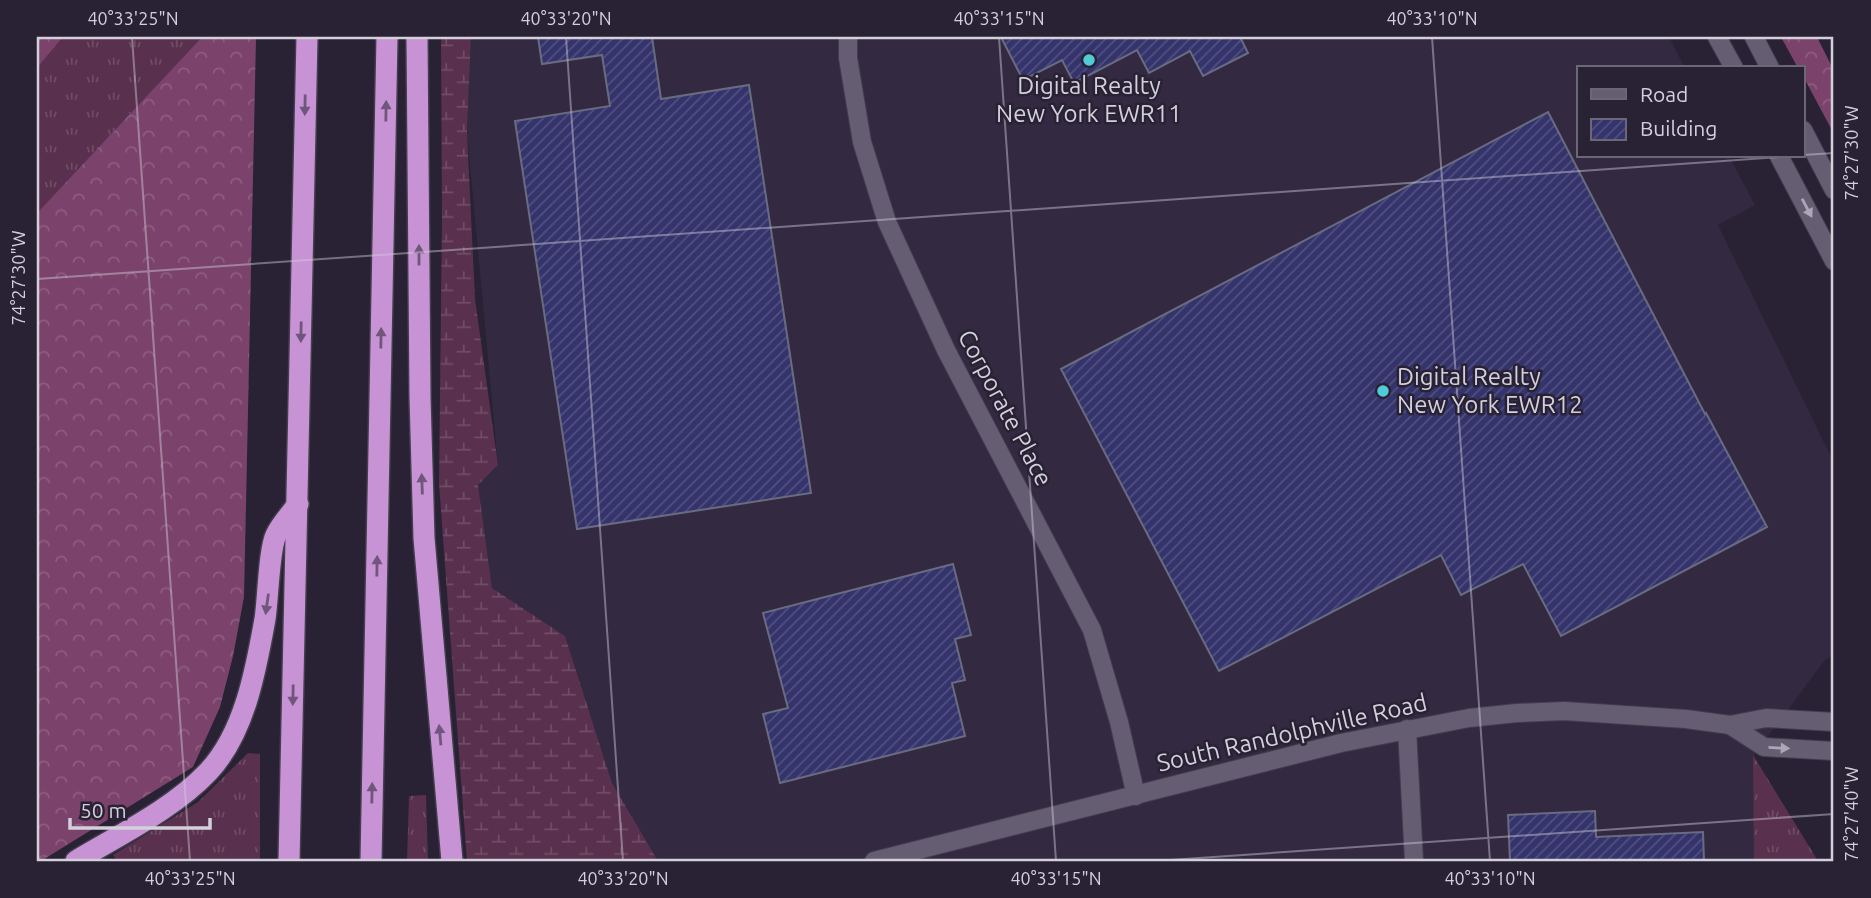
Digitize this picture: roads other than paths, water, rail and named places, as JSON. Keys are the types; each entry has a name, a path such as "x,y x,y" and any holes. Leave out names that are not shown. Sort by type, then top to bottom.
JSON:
{"highway":[{"path":"289,861 307,37"},
{"path":"370,861 387,37"},
{"path":"418,37 420,383 424,526 451,858"},
{"path":"76,861 179,797 209,771 226,745 243,712 255,675 267,607 275,536 298,504"}],"main road":[{"name":"Corporate Place","path":"848,37 848,58 862,142 887,222 940,337 1092,630 1119,722 1136,796"},
{"path":"1717,37 1733,66"},
{"path":"1754,37 1769,66"},
{"path":"1804,132 1834,190"},
{"path":"1780,158 1834,261"},
{"name":"South Randolphville Road","path":"874,861 1341,743 1481,717 1564,711 1685,719 1730,725 1766,718 1834,722"},
{"name":"South Randolphville Road","path":"1730,725 1764,747 1834,751"},
{"path":"1407,729 1414,861"}],"place":[{"name":"Digital Realty New York EWR11","path":"1089,60"},
{"name":"Digital Realty New York EWR12","path":"1383,391"}]}
